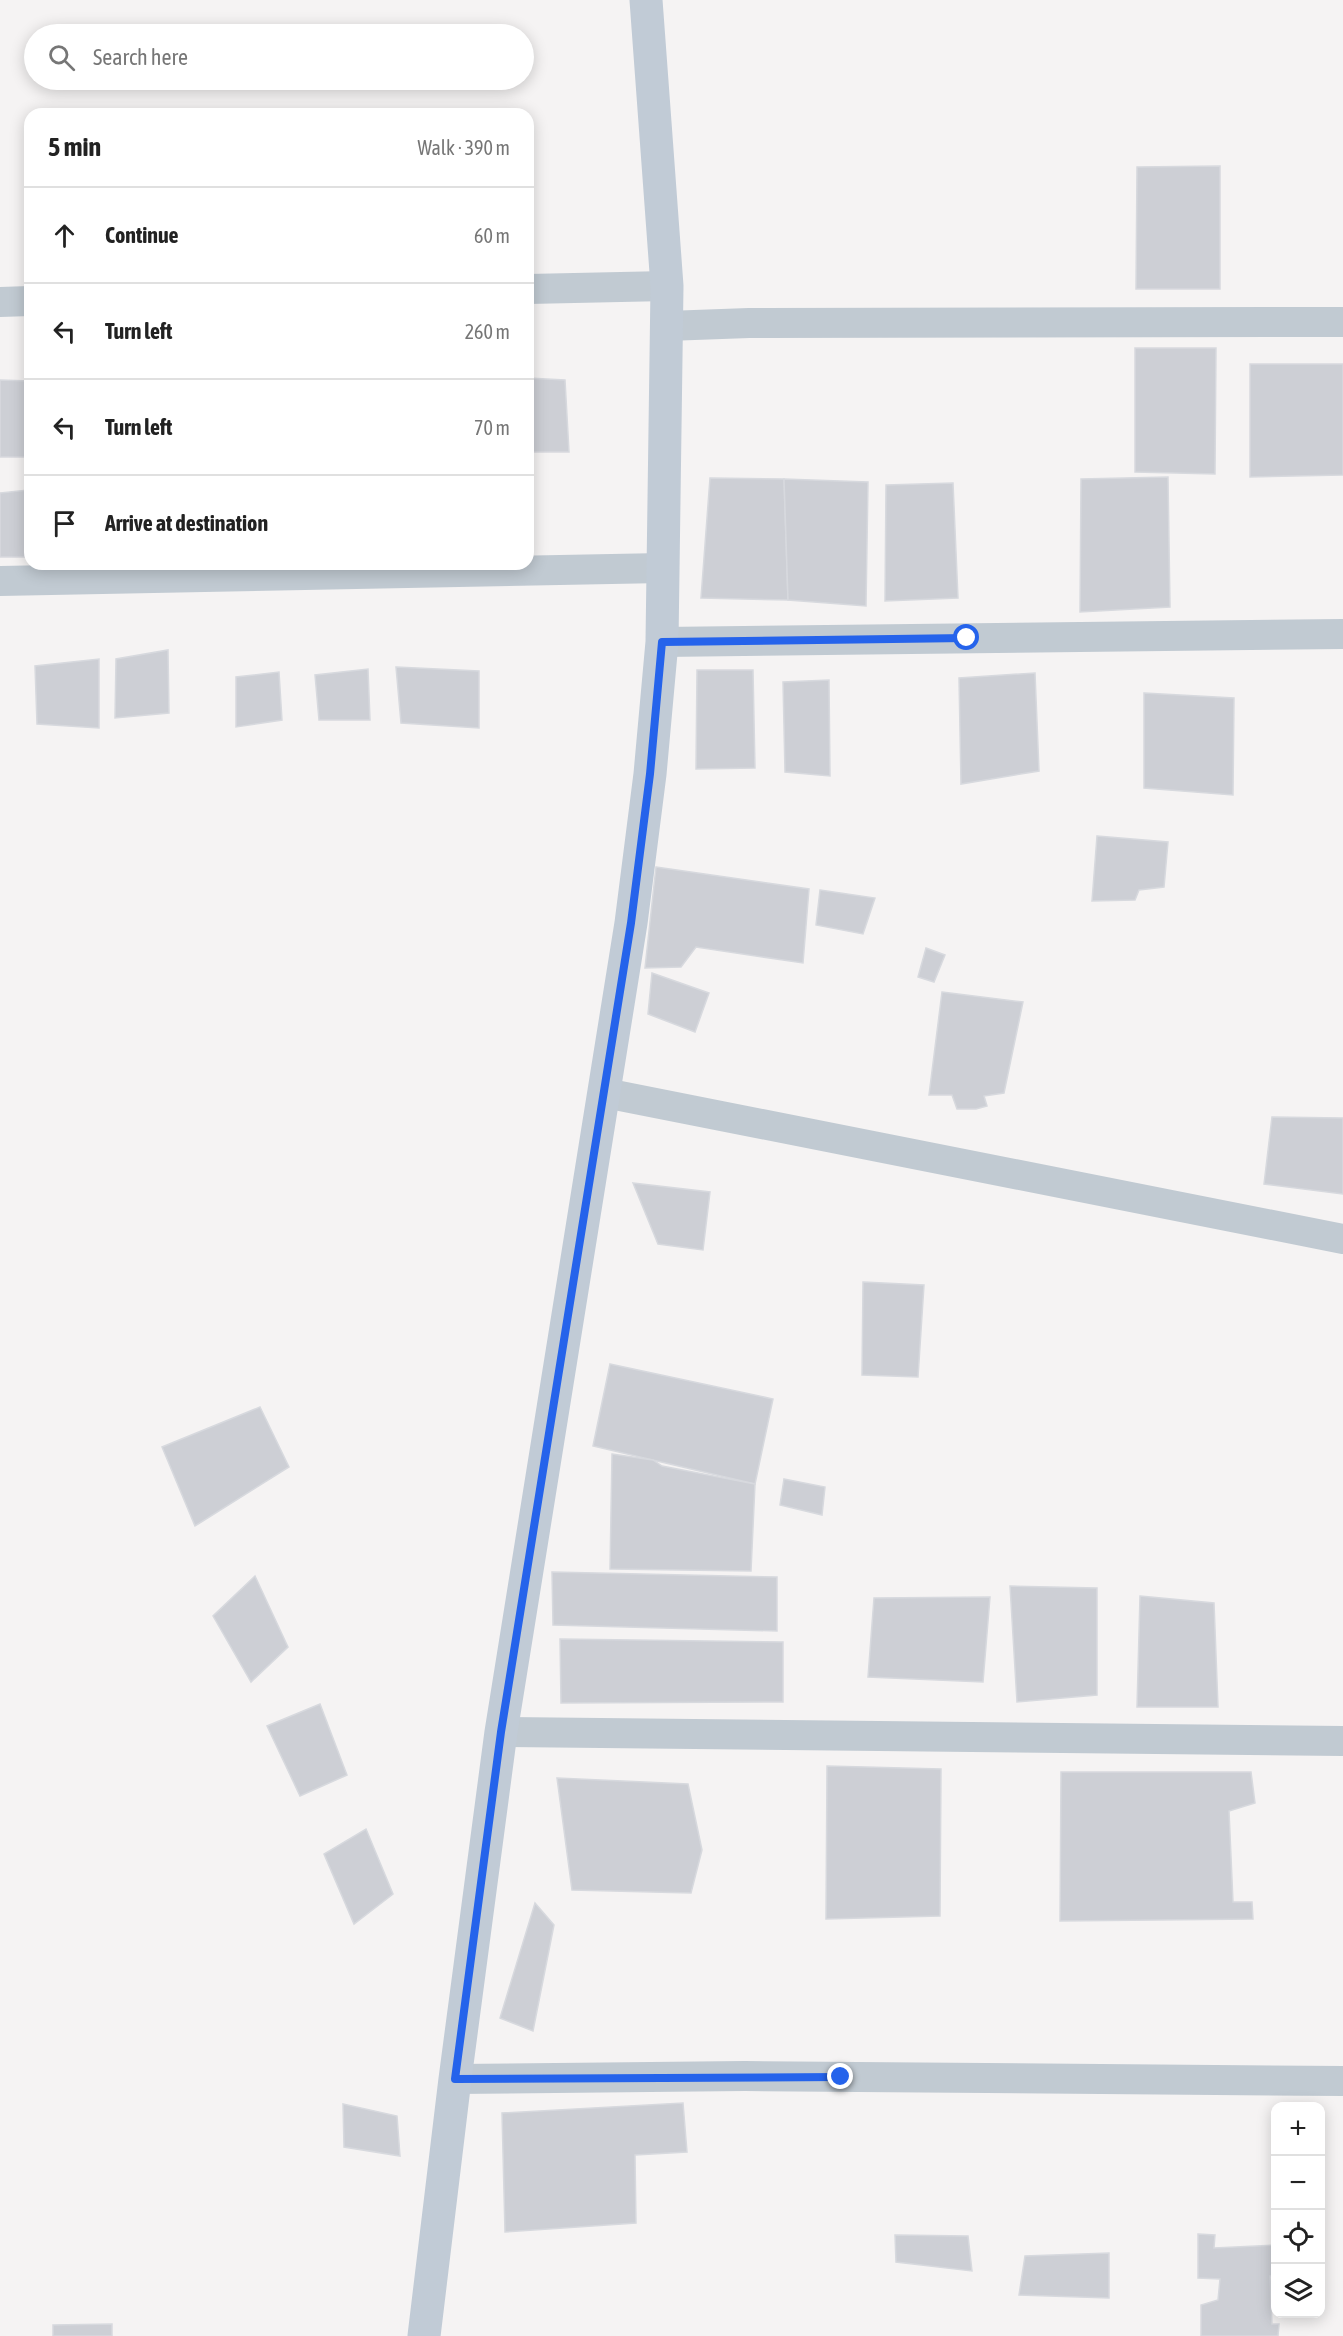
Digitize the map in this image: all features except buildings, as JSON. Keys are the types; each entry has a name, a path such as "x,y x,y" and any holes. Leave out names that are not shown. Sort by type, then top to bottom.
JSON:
{"street":[{"path":"424,2336 501,1732 605,1093 631,923 650,774 662,642 667,286 646,0"},
{"path":"534,289 667,286"},
{"path":"0,302 24,302"},
{"path":"667,326 749,323 1343,322"},
{"path":"0,581 663,568"},
{"path":"662,642 1343,634"},
{"path":"605,1093 1343,1239"},
{"path":"501,1732 1343,1742"},
{"path":"455,2079 757,2076 1343,2081"}],"route":[{"path":"841,2077 455,2079 501,1732 631,923 650,774 662,642 967,638"}]}
